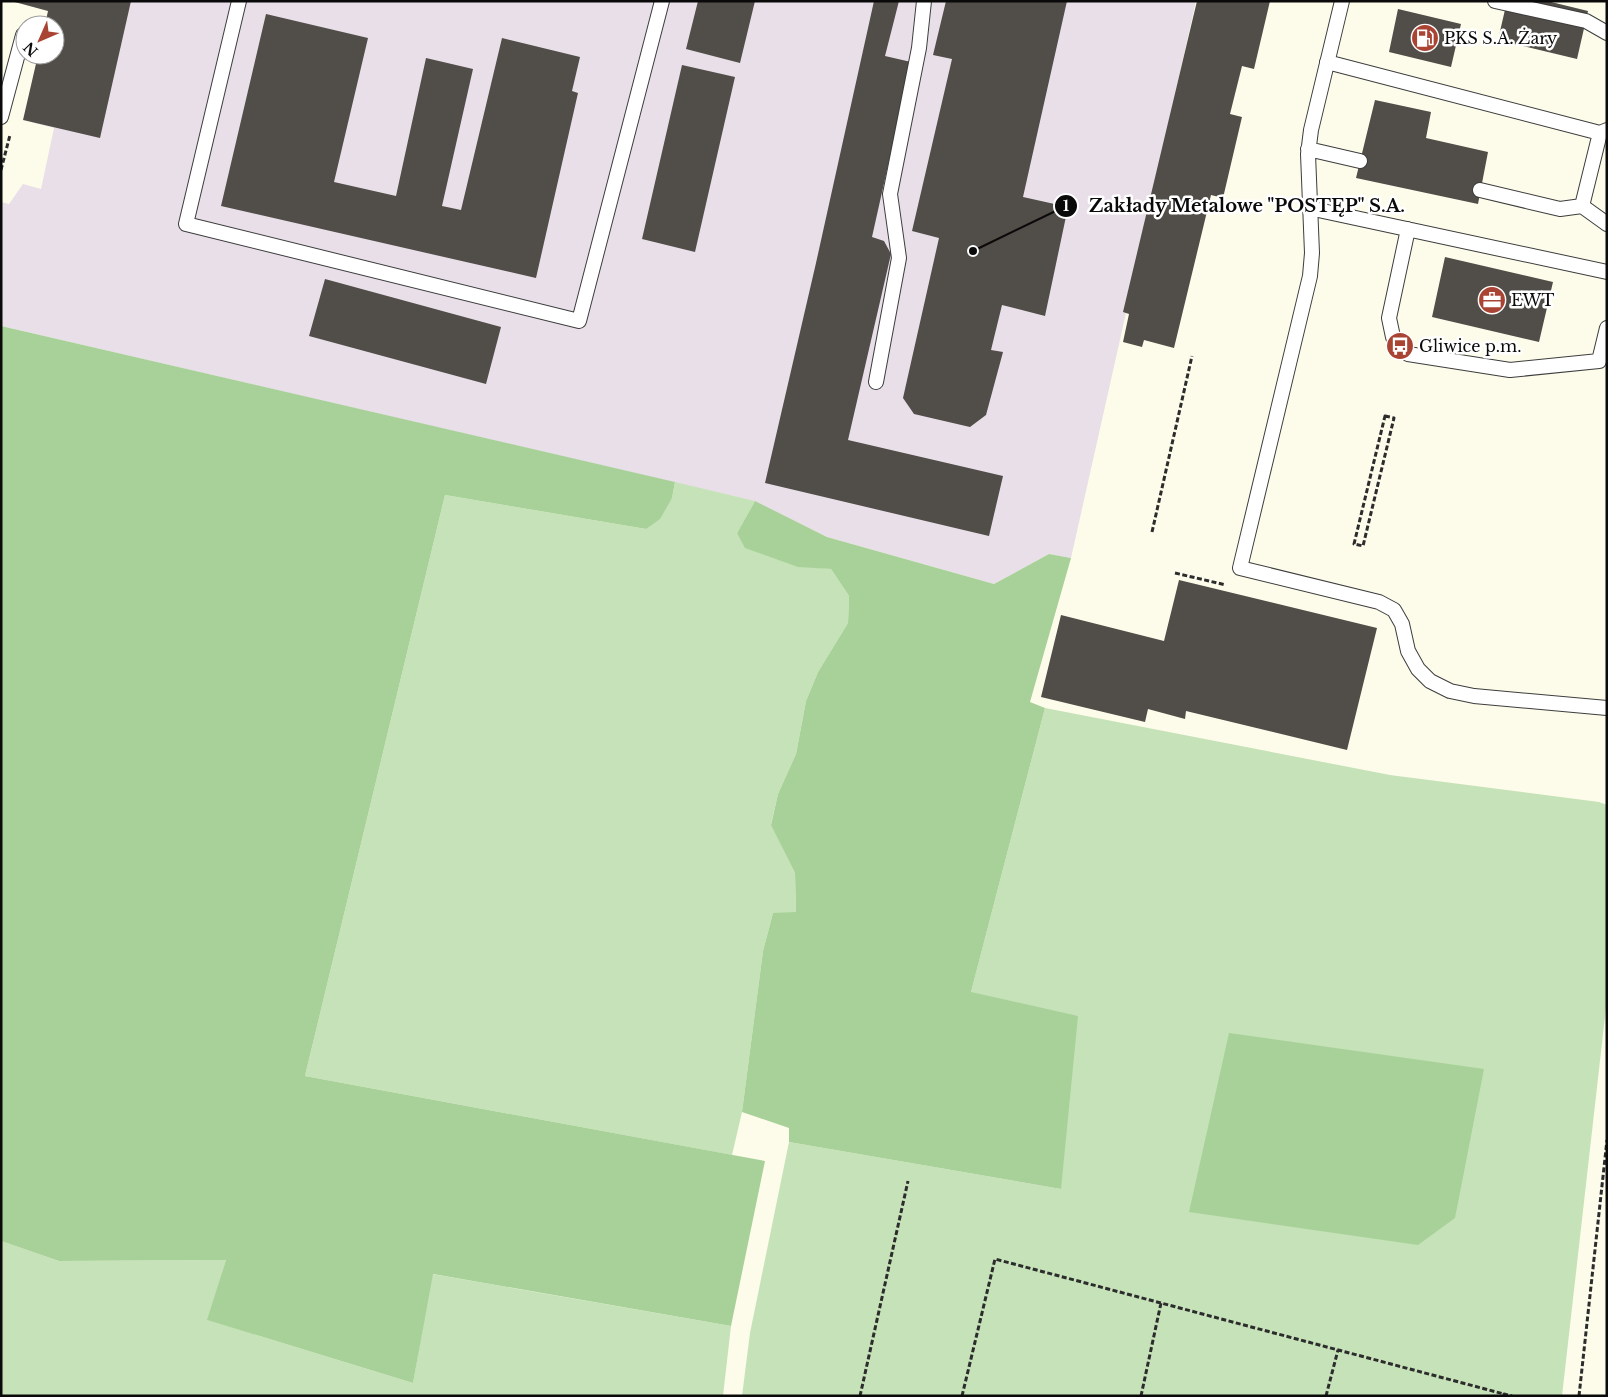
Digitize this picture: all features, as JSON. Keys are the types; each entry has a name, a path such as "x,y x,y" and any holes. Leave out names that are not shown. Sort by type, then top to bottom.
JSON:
{"lane":[{"path":"239,1 186,224 579,321 662,1"},
{"path":"876,382 899,258 890,194 919,48 924,1"},
{"path":"1342,1 1308,149 1312,253 1310,276 1240,568 1378,602 1394,610 1402,624 1408,651 1418,670 1430,681 1450,691 1474,696 1607,708"},
{"path":"1495,1 1586,21 1607,33"},
{"path":"1327,62 1603,132 1582,206"},
{"path":"1,117 15,65"},
{"path":"1308,149 1360,161"},
{"path":"1480,190 1560,209 1582,206 1607,224"},
{"path":"1309,208 1607,272"},
{"path":"1408,229 1389,318 1394,337 1408,354 1510,370 1599,361 1607,328"}],"path":[{"path":"1152,532 1192,356"},
{"path":"1385,416 1394,418 1363,546 1354,544 1385,416"},
{"path":"1579,1396 1607,1140"},
{"path":"860,1396 908,1181"},
{"path":"962,1396 995,1259 1512,1396"},
{"path":"1141,1396 1161,1303"},
{"path":"1326,1396 1338,1350"}],"shaded area":[{"path":"58,1 1196,1 1071,558 1049,554 994,584 827,537 754,501 1,326 1,202 9,204 23,184 41,189 54,128 31,122 44,65 65,65 65,15 56,15"}],"green space":[{"path":"1,326 675,482 672,498 660,519 646,529 445,495 305,1076 765,1161 731,1326 433,1274 413,1383 207,1320 226,1260 59,1261 1,1241"},
{"path":"675,482 755,501 737,533 798,566 831,569 849,596 848,623 818,672 806,701 796,754 778,794 771,824 795,873 796,913 773,913 763,951 742,1112 732,1155 305,1076 445,495 646,529 672,498"},
{"path":"755,501 827,537 994,584 1049,554 1071,558 1030,702 1045,708 971,992 1078,1016 1061,1189 789,1142 789,1128 742,1112 763,951 773,913 796,912 795,873 771,825 778,794 796,754 806,701 818,672 848,623 849,596 831,569 798,567 745,548 737,533"},
{"path":"1045,708 1390,775 1599,802 1607,805 1607,999 1562,1396 742,1396 750,1333 789,1142 1061,1189 971,992"},
{"path":"1229,1033 1484,1069 1455,1218 1418,1245 1189,1212"},
{"path":"1,1241 59,1261 226,1260 208,1320 413,1383 432,1274 731,1326 723,1396 1,1396"}],"building":[{"path":"11,1 131,1 100,138 23,120 36,65 65,65 65,15 47,15 48,11"},
{"path":"698,1 755,1 740,63 686,49"},
{"path":"874,1 899,1 885,56 911,62 872,237 884,241 891,254 848,440 1003,476 989,536 765,483"},
{"path":"946,1 1067,1 1023,197 1068,207 1045,316 1002,305 991,350 1003,352 986,415 970,427 914,414 903,398 939,238 912,231 952,59 933,55"},
{"path":"1197,1 1270,1 1254,69 1242,66 1230,114 1242,117 1223,198 1211,195 1174,348 1144,340 1142,347 1123,342 1129,314 1123,312"},
{"path":"1507,1 1547,1 1588,11 1577,59 1498,40"},
{"name":"PKS S.A. Żary","path":"1398,9 1461,24 1451,67 1389,52"},
{"path":"266,14 368,38 334,182 396,196 426,58 473,69 442,206 461,210 502,38 580,57 572,91 578,93 536,278 221,206"},
{"path":"682,65 735,77 695,252 642,239"},
{"path":"1375,100 1431,112 1426,138 1488,152 1478,204 1356,178"},
{"name":"EWT","path":"1445,257 1553,282 1539,342 1432,317"},
{"path":"325,279 501,327 486,384 309,336"},
{"path":"1179,580 1377,628 1347,750 1186,711 1185,719 1148,709 1145,722 1041,697 1061,615 1164,641"}],"place":[{"name":"PKS S.A. Żary","path":"1425,38"},
{"name":"Zakłady Metalowe \"POSTĘP\" S.A.","path":"973,251"},
{"name":"EWT","path":"1492,300"},
{"name":"Gliwice p.m.","path":"1400,346"}]}
